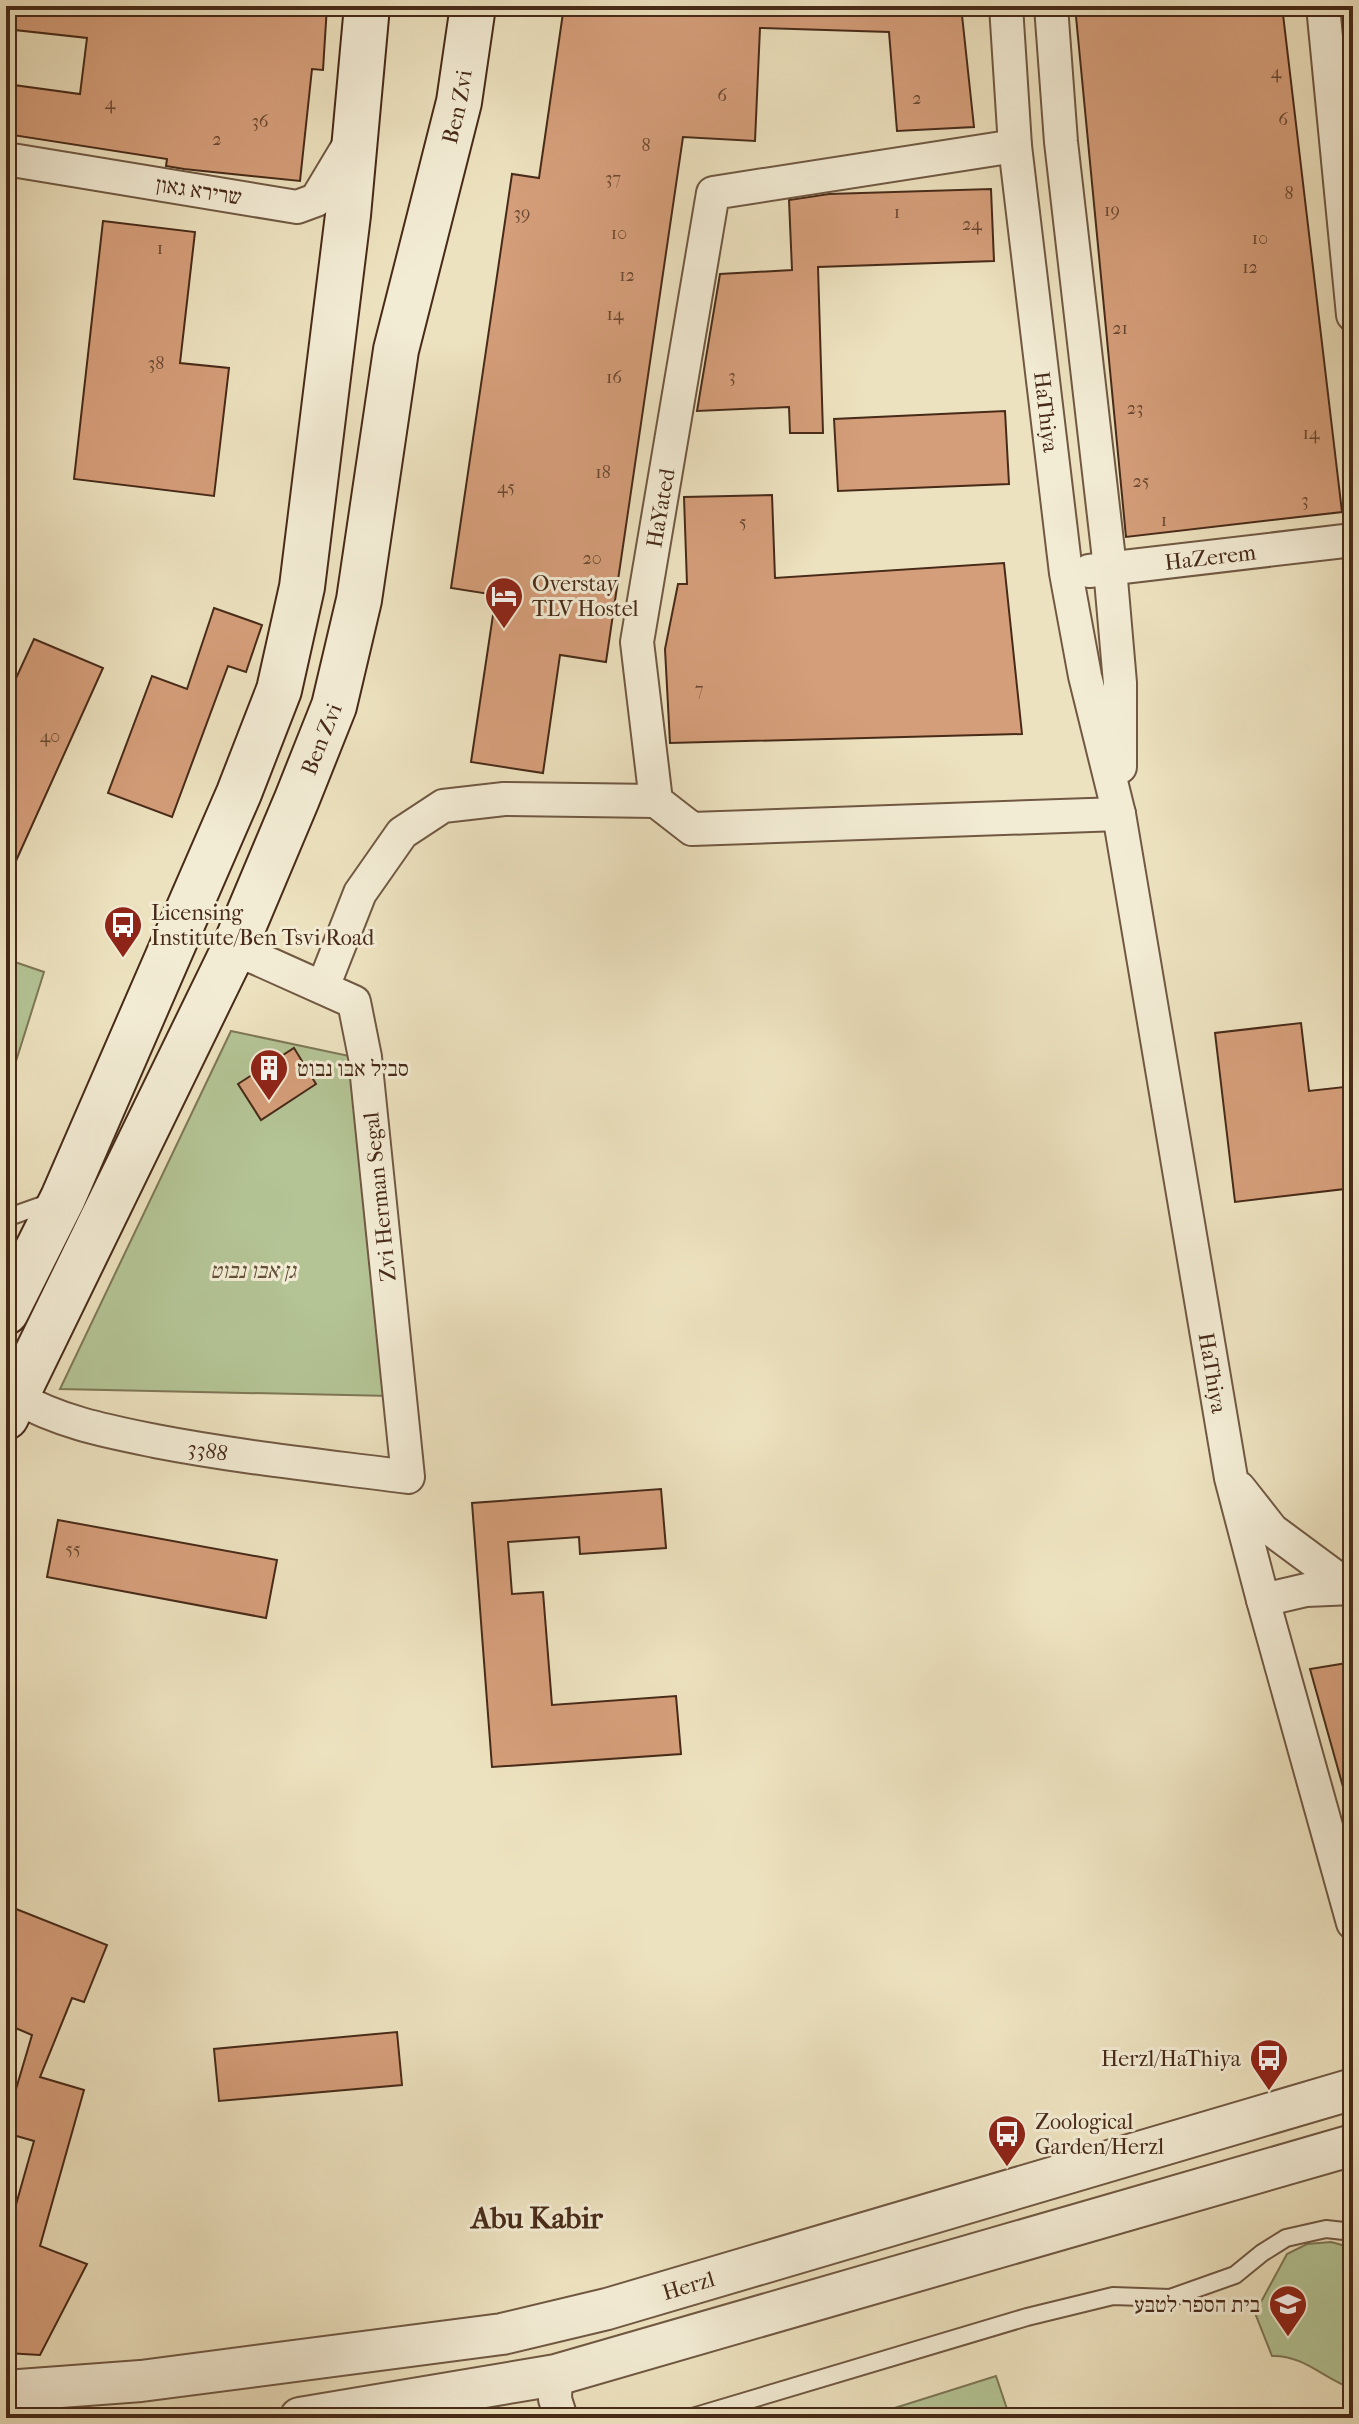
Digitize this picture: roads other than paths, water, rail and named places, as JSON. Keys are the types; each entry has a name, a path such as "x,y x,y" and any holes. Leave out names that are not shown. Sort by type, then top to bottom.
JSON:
{"main road":[{"path":"6,1312 63,1198 239,793 279,690 302,587 348,215 367,6"},
{"name":"Ben Zvi","path":"11,1407 233,951 334,706 359,600 396,350 459,102 473,6"}],"street":[{"name":"HaThiya","path":"1006,6 1015,146 1066,573 1085,676 1119,814 1231,1478 1353,1923"},
{"name":"HaThiya","path":"1051,6 1061,142 1110,568 1120,683 1119,814"},
{"path":"1323,6 1353,315"},
{"name":"שרירא גאון","path":"6,159 297,207 316,200 356,135"},
{"name":"HaYated","path":"656,801 637,642 713,193 1015,146"},
{"name":"HaZerem","path":"1066,573 1353,540"},
{"path":"323,987 360,893 402,833 443,806 504,799 656,801 692,829 1119,814"},
{"name":"Zvi Herman Segal","path":"233,951 354,1002 365,1057 408,1477"},
{"name":"3388","path":"11,1407 208,1451 408,1477"},
{"path":"1231,1478 1272,1530 1351,1587"},
{"path":"1263,1600 1306,1590 1351,1587"},
{"name":"Herzl","path":"6,2391 141,2381 502,2334 596,2311 1353,2089"},
{"path":"300,2418 556,2375 1353,2145"},
{"path":"561,2418 555,2399 556,2375 572,2342 596,2311"},
{"path":"473,2388 502,2334"}],"lane":[{"path":"6,1218 63,1198"},
{"path":"689,2418 1041,2314 1113,2296 1170,2298 1235,2275 1286,2238 1326,2229 1353,2232"}],"place":[{"name":"Overstay TLV Hostel","path":"504,630"},
{"name":"Licensing Institute/Ben Tsvi Road","path":"123,959"},
{"name":"סביל אבו נבוט","path":"269,1102"},
{"name":"Herzl/HaThiya","path":"1269,2092"},
{"name":"Zoological Garden/Herzl","path":"1007,2168"},
{"name":"בית הספר לטבע","path":"1288,2338"}],"district":[{"name":"Abu Kabir","path":"537,2218"}],"park label":[{"name":"גן אבו נבוט","path":"253,1270"}]}
